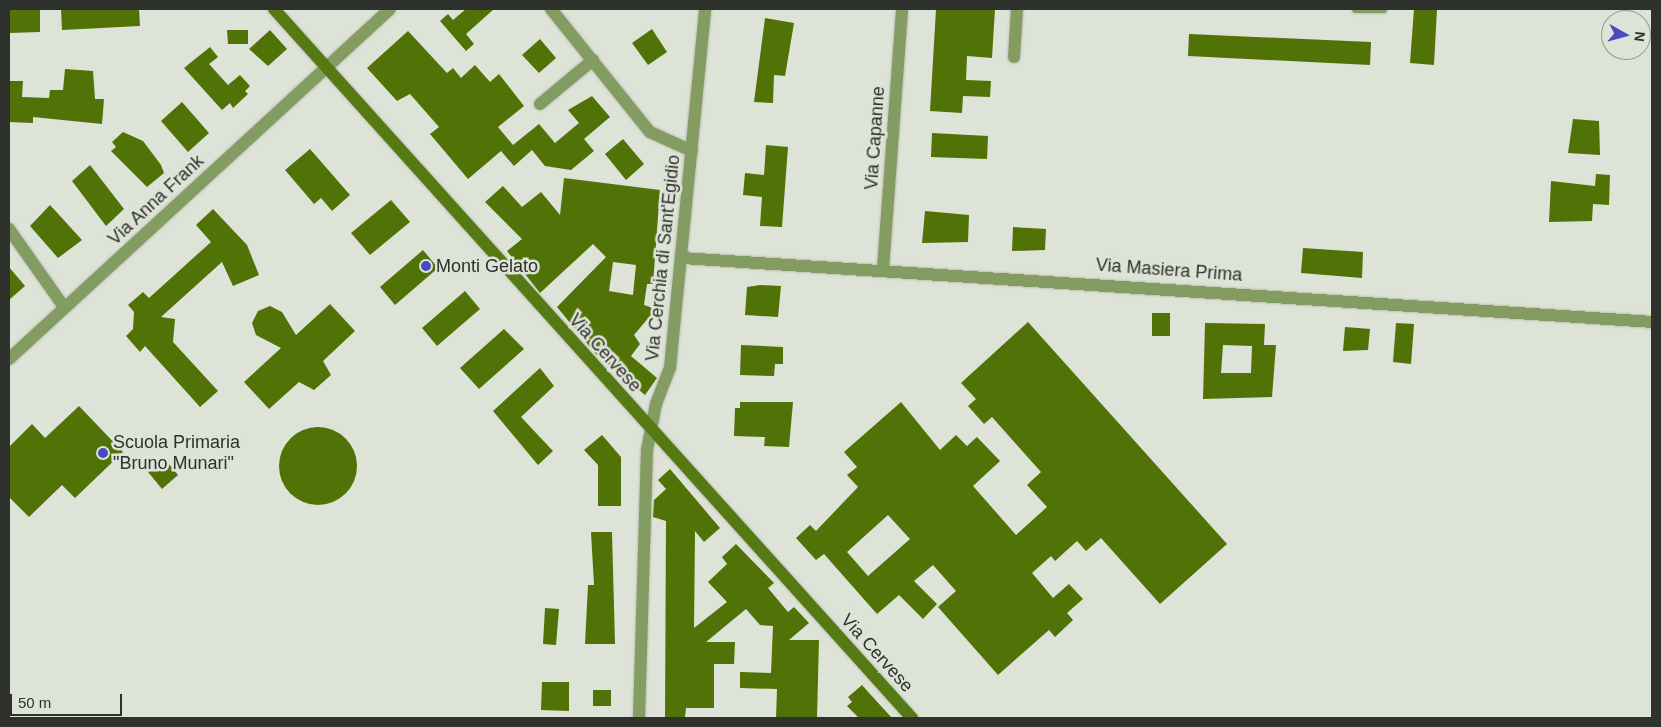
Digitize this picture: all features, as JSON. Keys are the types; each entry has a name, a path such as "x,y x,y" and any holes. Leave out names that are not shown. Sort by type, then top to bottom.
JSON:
{"main road":[{"name":"Via Cervese","path":"274,9 912,718"}],"street":[{"name":"Via Anna Frank","path":"9,359 390,9"},
{"path":"552,9 650,132 692,150"},
{"name":"Via Cerchia di Sant'Egidio","path":"639,718 650,428 670,368 705,9"},
{"name":"Via Capanne","path":"882,269 902,9"},
{"path":"1014,57 1017,9"},
{"path":"540,104 593,60"},
{"path":"9,229 64,307"},
{"name":"Via Masiera Prima","path":"682,258 882,269 1652,322"}],"lane":[{"path":"1354,9 1383,9"}],"building":[{"path":"9,9 40,9 40,32 9,33"},
{"path":"61,9 139,9 140,26 62,30"},
{"path":"466,9 494,9 466,34 474,44 466,51 440,21 448,14 453,20"},
{"path":"936,9 995,9 992,58 967,56 966,80 991,81 990,97 963,96 962,113 930,111"},
{"path":"1414,9 1437,9 1434,65 1410,63"},
{"path":"765,18 794,23 785,76 774,75 773,103 754,102"},
{"path":"652,29 667,52 648,65 632,43"},
{"path":"227,30 248,30 248,44 228,44"},
{"path":"270,30 287,49 268,66 249,49"},
{"path":"408,31 447,73 453,68 461,78 475,65 490,82 499,74 524,106 498,127 513,145 539,124 555,143 579,123 568,110 592,96 610,117 584,139 594,151 571,170 545,166 532,150 514,166 501,151 468,179 430,134 439,127 410,94 397,101 367,68"},
{"path":"1189,34 1371,42 1370,65 1188,56"},
{"path":"540,39 556,58 539,73 522,55"},
{"path":"210,47 218,57 209,64 228,85 240,75 250,86 245,91 248,94 233,108 230,103 222,110 184,68"},
{"path":"65,69 93,71 95,99 104,99 102,124 33,117 33,123 9,122 9,81 23,81 22,97 49,98 50,90 63,90"},
{"path":"182,102 209,133 188,152 161,121"},
{"path":"1573,119 1599,121 1600,155 1568,153"},
{"path":"123,132 143,141 161,165 164,173 147,187 111,151 116,147 112,142"},
{"path":"932,133 988,136 987,159 931,157"},
{"path":"623,139 644,164 626,180 605,154"},
{"path":"766,145 788,147 782,227 760,226 762,197 743,195 745,173 764,175"},
{"path":"310,149 350,195 332,211 321,198 314,204 285,170"},
{"path":"90,165 124,209 106,226 72,181"},
{"path":"1596,174 1610,175 1609,205 1593,204 1592,221 1549,222 1551,181 1595,186"},
{"path":"564,178 660,190 653,284 647,284 644,305 656,309 634,335 640,344 631,356 657,378 645,395 595,353 557,307 606,257 593,244 540,293 507,251 522,239 485,202 503,186 522,207 541,192 560,215","holes":["613,262 636,265 633,295 609,291"]},
{"path":"391,200 410,222 370,255 351,233"},
{"path":"50,205 82,240 58,258 30,226"},
{"path":"213,209 247,245 259,275 233,286 222,262 161,317 175,319 173,342 218,391 200,407 145,346 140,352 126,336 133,329 134,312 128,305 143,292 149,298 211,242 196,225"},
{"path":"925,211 969,215 968,242 922,243"},
{"path":"1013,227 1046,229 1045,250 1012,251"},
{"path":"1303,248 1363,252 1362,278 1301,273"},
{"path":"423,250 438,268 395,305 380,287"},
{"path":"9,267 25,286 9,300"},
{"path":"760,285 781,286 778,317 745,315 747,287"},
{"path":"465,291 480,309 437,346 422,328"},
{"path":"330,304 355,331 323,361 331,375 314,390 299,382 269,409 244,382 281,348 256,335 252,323 258,311 270,306 282,312 296,335"},
{"path":"1152,313 1170,313 1170,336 1152,336"},
{"path":"1028,322 1227,544 1160,604 1101,538 1086,551 1077,541 1055,561 1051,556 1032,573 1053,598 1069,584 1083,599 1067,613 1073,620 1055,637 1049,630 998,675 938,607 956,591 933,565 914,581 937,604 923,619 899,595 877,614 824,554 816,560 796,538 810,525 816,531 858,487 847,475 857,467 844,452 901,402 940,450 956,435 967,446 977,437 1000,461 973,486 1016,535 1047,507 1027,485 1041,472 992,417 984,424 968,406 976,399 961,383","holes":["888,515 910,539 868,576 847,552"]},
{"path":"1205,323 1265,324 1264,345 1276,345 1272,397 1203,399","holes":["1223,345 1252,346 1251,373 1221,373"]},
{"path":"1396,323 1414,324 1411,364 1393,362"},
{"path":"1345,327 1370,329 1368,350 1343,351"},
{"path":"504,329 524,349 479,389 460,368"},
{"path":"741,345 783,347 783,364 775,364 774,376 740,375"},
{"path":"540,368 554,386 521,417 553,451 538,465 493,411"},
{"path":"740,402 793,402 789,447 764,446 765,437 734,436 735,408 740,408"},
{"path":"79,406 123,452 75,498 62,485 29,517 9,497 9,447 32,424 45,438"},
{"path":"318,427 333,430 345,439 354,451 357,466 354,481 345,493 333,502 318,505 303,502 291,493 282,481 279,466 282,451 291,439 303,430"},
{"path":"602,435 621,457 621,506 598,506 598,465 584,450"},
{"path":"164,458 178,475 162,489 148,472"},
{"path":"670,469 720,528 704,542 695,531 694,628 727,602 708,582 727,564 722,557 736,544 774,583 768,588 788,612 794,607 809,623 789,640 819,640 817,718 776,718 777,689 740,688 740,672 771,673 773,626 760,625 746,609 706,642 735,642 734,664 714,664 714,708 686,708 685,717 665,717 666,521 653,517 654,500 666,489 658,480"},
{"path":"591,532 612,532 615,644 585,644 588,585 594,585"},
{"path":"545,608 559,609 556,645 543,644"},
{"path":"542,682 569,682 569,711 541,710"},
{"path":"862,685 892,718 859,718 847,706 852,702 848,697"},
{"path":"593,690 611,690 611,706 593,706"}],"place":[{"name":"Monti Gelato","path":"426,266"},
{"name":"Scuola Primaria \"Bruno Munari\"","path":"103,453"}]}
